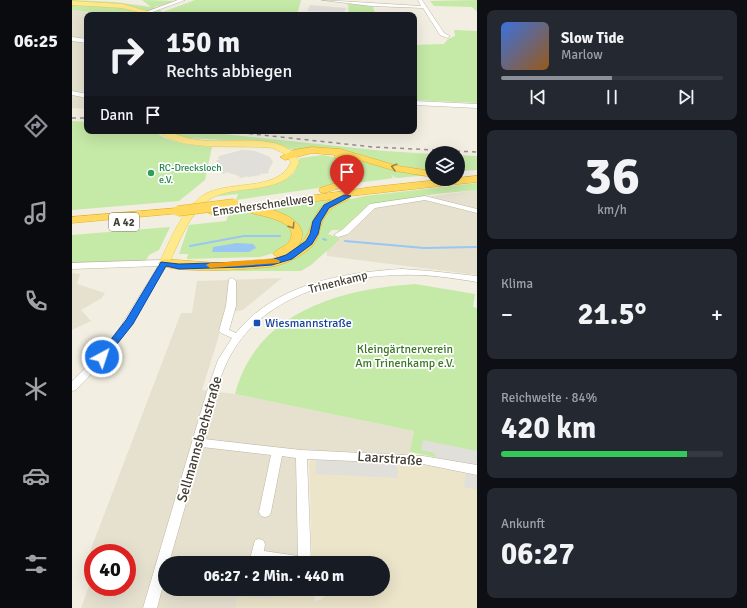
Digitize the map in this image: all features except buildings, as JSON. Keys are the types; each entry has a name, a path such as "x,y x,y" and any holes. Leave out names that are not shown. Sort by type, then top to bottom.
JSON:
{"highway":[{"path":"290,156 314,151 339,152 401,169 425,173"},
{"path":"290,156 318,154 333,155 349,160 356,167 356,175 349,182 311,193"},
{"name":"Emscherschnellweg","path":"465,175 475,176"},
{"name":"Emscherschnellweg","path":"72,226 232,208 475,176"},
{"name":"Emscherschnellweg","path":"72,220 213,212 311,193 425,178"},
{"path":"164,263 179,266 272,263 289,257 310,242 314,234 317,221 327,207 347,196 372,190"},
{"path":"164,263 263,259 287,250 296,239 296,232 292,224 279,215 232,208"}],"main road":[{"path":"72,4 119,8 142,12"},
{"path":"164,263 191,212 204,198 223,190 283,178 295,165 290,156 273,148 253,144 192,141 178,139 167,134"}],"street":[{"path":"151,12 183,0"},
{"path":"324,0 371,5 423,6"},
{"path":"420,0 442,34 447,36"},
{"path":"72,39 84,41"},
{"path":"72,93 84,95"},
{"path":"417,103 477,106"},
{"path":"338,235 344,232 373,206 430,198 477,211"},
{"path":"72,266 164,263"},
{"path":"72,387 102,357 125,328 164,263"},
{"name":"Trinenkamp","path":"238,337 258,316 283,300 338,279 367,274 402,272 437,274 477,279"},
{"path":"232,280 231,306 224,331 238,337"},
{"name":"Sellmannsbachstraße","path":"150,608 197,442 223,359 238,337"},
{"name":"Laarstraße","path":"197,442 301,454 423,460 477,470"},
{"path":"265,512 277,451"},
{"path":"301,454 305,556"},
{"path":"257,554 268,556"}],"shaded area":[{"path":"310,5 346,8 344,12 307,11"},
{"path":"72,10 92,12 84,12 84,109 72,108"},
{"path":"242,150 255,151 270,157 273,162 268,171 269,173 260,173 261,175 248,177 246,175 246,177 240,178 239,176 226,172 224,174 215,170 218,168 214,166 216,163 219,163 216,162 217,160 221,159 218,159 219,156"},
{"path":"477,190 477,275 327,256 326,242 366,205"},
{"path":"72,273 80,274 77,284 105,293 102,298 81,310 91,321 72,330"},
{"path":"282,278 243,310 226,313 202,390 235,394 414,431 410,455 297,450 299,556 158,556 158,596 292,596 266,599 238,597 236,608 81,608 85,596 136,596 136,544 93,544 181,313 192,313 197,281"},
{"path":"423,440 477,451 477,467 435,459 435,453 421,450"},
{"path":"311,458 410,461 477,472 477,608 236,608 238,597 266,599 292,596 314,596 315,601 320,600 325,596 390,596 390,556 312,556 309,463"},
{"path":"316,458 397,463 398,478 315,474"},
{"path":"466,472 477,475 477,490 464,487"}],"green space":[{"path":"72,0 115,2 151,7 142,0 179,1 154,7 163,12 92,12 72,10"},
{"path":"195,0 301,0 298,12 163,12"},
{"path":"477,0 477,12 472,7 434,6 430,1"},
{"path":"348,4 372,5 375,12 349,12"},
{"path":"454,30 477,31 477,103 417,100 417,45 444,44 448,39 455,36"},
{"path":"72,121 84,122 84,134 158,134 174,141 212,147 205,180 179,201 72,210"},
{"path":"175,134 223,134 384,151 425,154 425,170 391,165 338,150 294,150 260,142 186,138"},
{"path":"334,153 425,175 398,178 391,174 393,178 348,184 360,173"},
{"path":"323,155 342,159 354,170 347,181 325,187 236,200 238,194 211,197 276,183 293,174 300,158"},
{"path":"465,155 477,156 477,170 465,171"},
{"path":"477,183 477,190 436,194 367,205 342,230 332,230 328,234 340,239 311,265 301,271 212,271 175,269 293,259 328,211 342,201 365,196 451,186 465,186 465,184"},
{"path":"335,199 306,241 287,256 264,261 279,257 299,230 262,209"},
{"path":"254,212 285,221 293,232 291,242 278,252 260,257 187,259 188,254 179,254 189,225 226,221 229,214"},
{"path":"170,227 159,250 149,255 146,260 72,263 72,235"},
{"name":"Kleingärtnerverein Am Trinenkamp e.V.","path":"415,284 475,294 473,307 477,308 477,466 410,452 414,431 235,394 246,366 261,343 281,324 305,310 331,299 358,292"}],"water":[{"path":"237,243 253,244 256,248 249,252 212,252 213,247"}],"waterway":[{"path":"190,246 244,236 280,236"},
{"path":"345,241 424,248 476,247"}],"railway":[{"path":"72,118 84,118"},
{"path":"253,134 373,147 477,152"}],"slow traffic":[{"path":"210,265 245,265 272,263 276,261"}],"place":[{"name":"RC-Drecksloch e.V.","path":"151,173"},
{"name":"Wiesmannstraße","path":"257,323"}],"route":[{"path":"102,357 130,322 164,263 179,266 245,265 272,263 289,257 300,251 310,242 321,213 336,201 347,196"}]}
